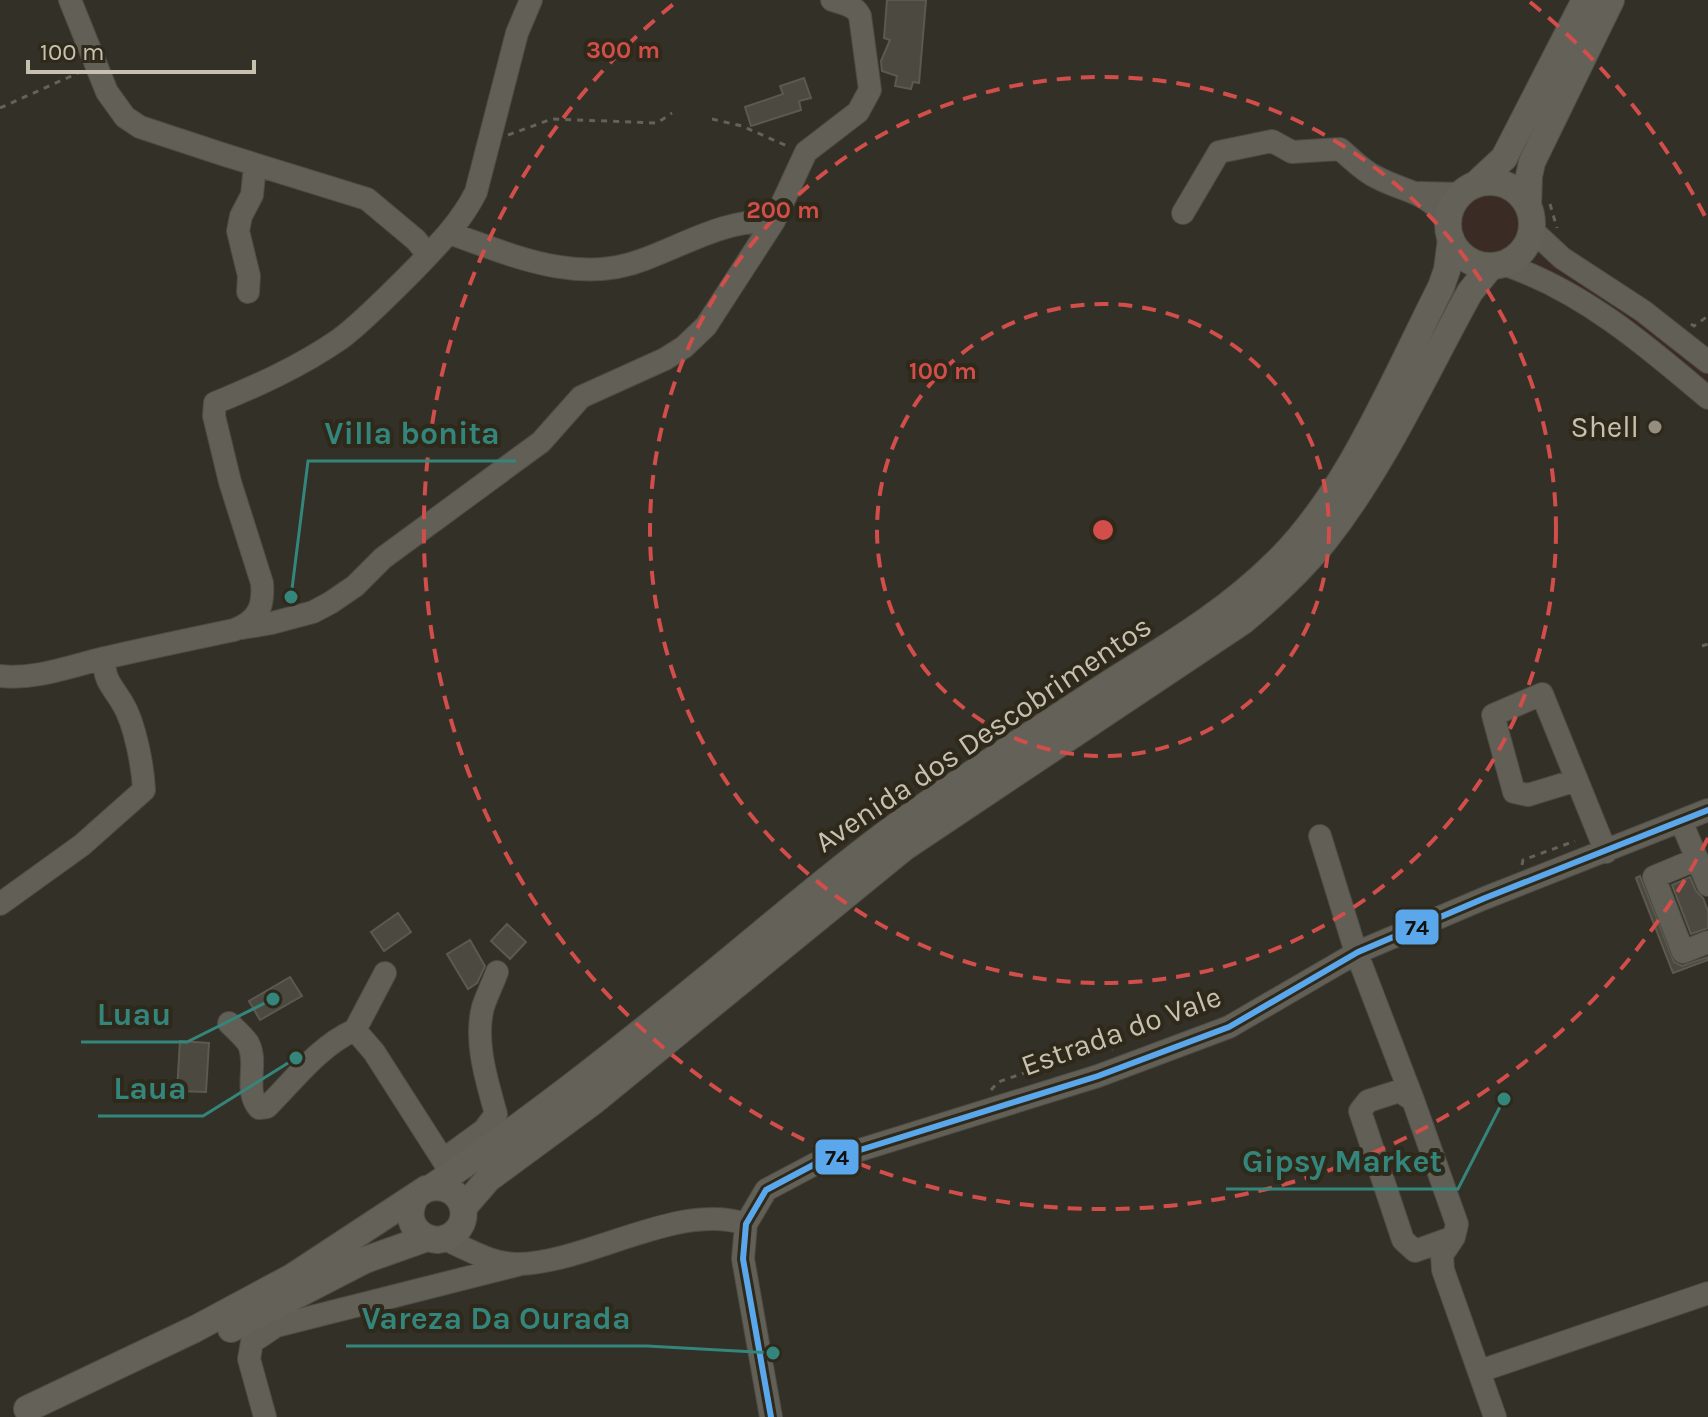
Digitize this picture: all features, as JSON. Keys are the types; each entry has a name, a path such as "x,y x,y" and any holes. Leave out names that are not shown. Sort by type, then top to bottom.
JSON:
{"main road":[{"path":"1585,0 1504,158 1468,189 1451,209 1450,229 1457,250 1478,265 1497,265 1522,251 1535,210 1529,176 1532,162 1611,0"},
{"path":"1468,189 1500,183 1521,196 1535,210"},
{"name":"Avenida dos Descobrimentos","path":"17,1413 195,1329 292,1277 436,1180 627,1043 877,840 934,799 1184,636 1235,599 1276,564 1308,527 1336,487 1441,287 1447,270 1450,229"},
{"name":"Avenida dos Descobrimentos","path":"463,1208 488,1179 594,1101 905,847 1208,645 1278,592 1326,538 1358,493 1470,292 1497,265"},
{"path":"17,1413 205,1341 365,1260 436,1239 457,1232 463,1208 455,1194 441,1187 436,1180 411,1205 411,1221 420,1234 436,1239"}],"street":[{"path":"70,0 107,92 125,117 140,127 367,199 416,240 428,255"},
{"path":"272,623 230,482 214,416 215,403 264,384 342,338 449,233 476,192 517,33 531,0"},
{"path":"0,676 42,675 104,658 313,612 355,586 383,558 541,442 581,397 665,359 684,347 706,326 774,221 806,152 858,112 870,90 860,16 852,6 832,0"},
{"path":"1183,213 1219,152 1272,141 1292,152 1340,149 1374,177 1419,193 1437,205 1450,229"},
{"path":"248,292 250,284 238,231 241,216 252,195 255,165"},
{"path":"1419,193 1468,189"},
{"path":"1535,210 1562,258 1703,349"},
{"path":"449,233 562,269 607,269 642,261 729,225 754,220 774,221"},
{"path":"1497,265 1535,275 1586,304 1661,358 1708,398"},
{"path":"237,629 249,624 259,613 263,599 262,583"},
{"path":"0,904 82,845 144,790 144,777 130,722 123,703 110,689 104,674 104,658"},
{"path":"1577,780 1528,795 1514,792 1493,715 1542,694 1577,780 1602,842"},
{"name":"Estrada do Vale","path":"746,1224 766,1190 815,1164 1098,1076 1229,1027 1358,952 1485,898 1602,842 1681,821 1708,810"},
{"path":"1681,821 1708,885"},
{"path":"1320,836 1358,952 1457,1224 1454,1237 1442,1255 1443,1270 1495,1417"},
{"path":"1697,859 1654,877 1683,952 1708,942"},
{"path":"355,1030 374,1052 436,1180 496,1114 484,1071 481,1034 483,1009 497,972"},
{"path":"229,1023 248,1044 255,1104 259,1108 267,1107 327,1046 355,1030 385,973"},
{"path":"1385,1096 1397,1079 1399,1065"},
{"path":"1413,1100 1399,1091 1368,1101 1360,1111 1403,1240 1443,1270"},
{"path":"265,1417 249,1359 252,1342 276,1326 514,1264 556,1258 687,1221 730,1219 746,1224 743,1259 771,1417"},
{"path":"1415,1251 1454,1237"},
{"path":"436,1239 514,1264"},
{"path":"1480,1371 1708,1293"}],"path":[{"path":"0,108 96,65"},
{"path":"492,134 501,137 552,119 657,123 672,113"},
{"path":"712,119 742,126 777,143 806,152"},
{"path":"1535,210 1560,236"},
{"path":"1682,321 1694,326 1708,316"},
{"path":"1702,646 1708,644"},
{"path":"1521,869 1523,860 1602,842"},
{"path":"989,1092 998,1082 1103,1046 1116,1051"}],"shaded area":[{"path":"1491,195 1502,197 1512,204 1519,214 1519,236 1512,246 1502,253 1491,255 1480,253 1470,246 1463,236 1461,225 1463,214 1470,204 1480,197"},
{"path":"1537,256 1646,327 1708,375 1708,383 1615,310 1534,262"}],"building":[{"path":"887,0 926,0 919,83 913,82 911,89 895,86 897,76 882,71 881,61 890,40 884,38"},
{"path":"804,78 811,98 799,101 801,110 751,126 745,107 783,94 780,86"},
{"path":"1640,876 1674,962 1682,966 1708,957 1708,960 1673,973 1636,878"},
{"path":"1690,877 1708,911 1708,928 1691,934 1672,885"},
{"path":"398,913 411,932 384,951 371,932"},
{"path":"507,924 526,942 510,959 491,941"},
{"path":"470,940 485,966 477,983 468,989 447,954"},
{"path":"290,977 302,996 260,1020 249,1001"},
{"path":"180,1041 209,1043 206,1092 177,1091"}],"transit line":[{"name":"74","path":"771,1417 743,1259 746,1224 766,1190 815,1164 1098,1076 1229,1027 1358,952 1708,810"}],"place":[{"name":"Shell","path":"1655,427"},
{"name":"Villa bonita","path":"291,597"},
{"name":"Luau","path":"273,999"},
{"name":"Laua","path":"296,1058"},
{"name":"Gipsy Market","path":"1504,1099"},
{"name":"Vareza Da Ourada","path":"773,1353"}]}
